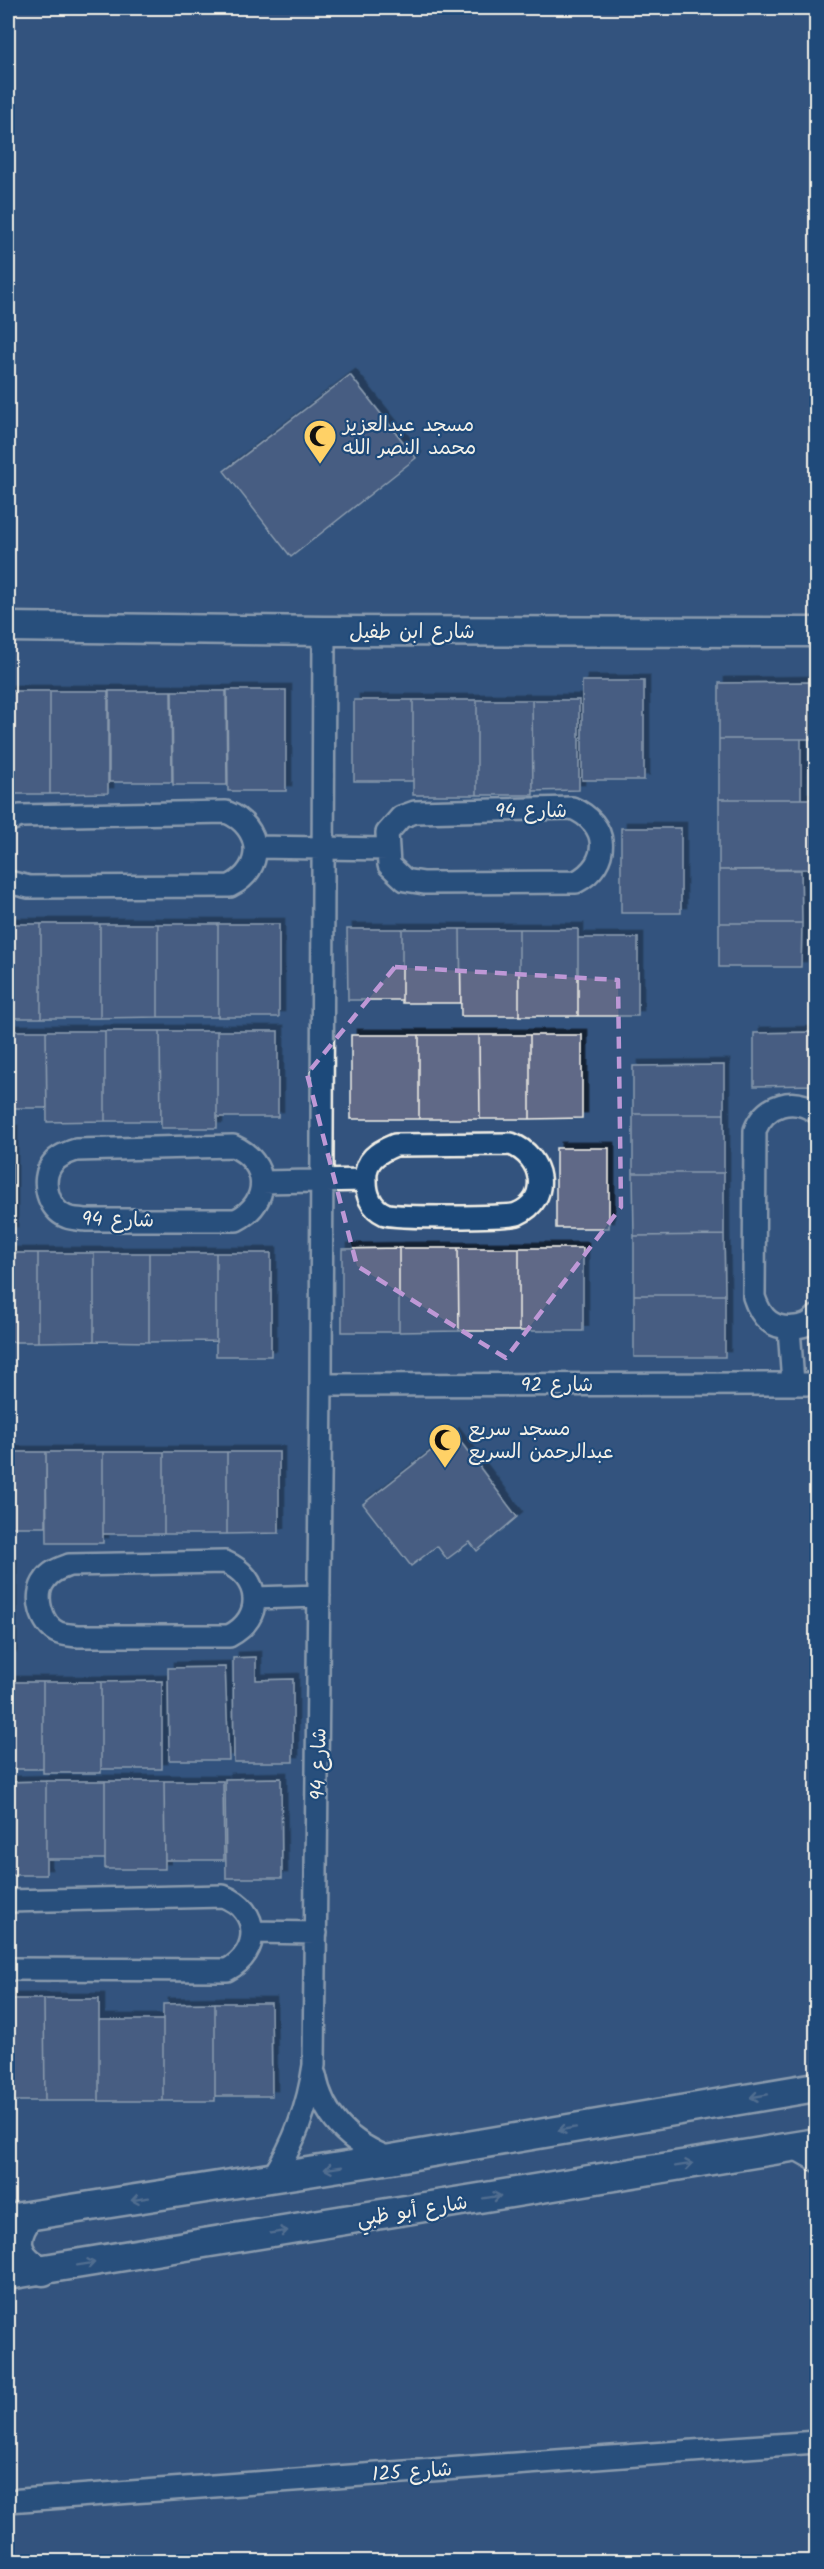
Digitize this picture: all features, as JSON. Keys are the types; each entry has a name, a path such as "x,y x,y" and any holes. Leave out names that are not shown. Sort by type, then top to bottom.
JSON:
{"street":[{"name":"شارع ابن طفيل","path":"8,627 324,631 816,632"},
{"name":"شارع 94","path":"272,2178 293,2143 300,2125 307,2105 314,2065 321,1385 324,631"},
{"name":"شارع 94","path":"572,808 590,818 598,830 602,843 599,859 593,870 576,882 424,883 405,880 389,865 387,849 387,833 391,826 401,817 415,812 572,808"},
{"path":"8,821 20,816 226,812 244,822 252,834 255,847 253,863 246,875 230,886 29,887 8,882"},
{"path":"255,847 387,849"},
{"path":"816,1112 807,1106 792,1103 778,1105 766,1113 755,1130 754,1297 759,1311 774,1326 789,1328 806,1325 816,1317"},
{"path":"511,1144 529,1154 537,1166 540,1180 538,1192 531,1203 514,1215 404,1216 384,1214 373,1205 369,1199 365,1180 371,1159 381,1151 395,1146 511,1144"},
{"name":"شارع 94","path":"233,1146 250,1156 258,1168 262,1182 260,1197 253,1209 236,1220 86,1220 66,1217 50,1202 47,1183 53,1163 62,1155 76,1149 233,1146"},
{"path":"262,1182 365,1180"},
{"path":"789,1328 793,1383"},
{"name":"شارع 92","path":"321,1385 816,1384"},
{"path":"225,1562 243,1572 251,1584 254,1598 252,1613 245,1624 229,1636 78,1636 58,1633 43,1618 39,1599 41,1586 45,1579 55,1570 69,1565 225,1562"},
{"path":"254,1598 319,1596"},
{"path":"8,1901 223,1896 240,1906 249,1918 252,1932 250,1947 243,1959 227,1970 8,1969"},
{"path":"252,1932 316,1933"},
{"name":"شارع 94","path":"314,2065 321,2096 337,2124 361,2145 391,2159"},
{"path":"43,2271 30,2265 21,2254 17,2241 20,2227 18,2217 391,2159 816,2087"},
{"name":"شارع أبو ظبي","path":"8,2275 808,2150"},
{"name":"شارع 125","path":"8,2501 816,2442"}],"highlighted area":[{"path":"395,967 618,980 621,1207 506,1358 357,1266 307,1074"}],"building":[{"name":"مسجد عبدالعزيز محمد النصر الله","path":"350,375 416,458 291,557 224,471"},
{"path":"582,681 644,681 644,780 582,780"},
{"path":"810,682 810,739 719,739 719,683"},
{"path":"227,690 286,690 286,791 228,791"},
{"path":"8,691 50,691 50,794 8,794"},
{"path":"50,691 108,691 108,793 50,794"},
{"path":"109,691 171,691 172,782 109,782"},
{"path":"172,691 226,691 227,785 173,785"},
{"path":"354,700 413,700 413,781 354,781"},
{"path":"413,700 477,700 477,795 413,795"},
{"path":"477,700 532,700 533,795 477,795"},
{"path":"532,700 579,700 579,790 533,791"},
{"path":"719,739 801,739 801,799 719,799"},
{"path":"719,799 812,799 813,869 719,870"},
{"path":"621,828 681,828 681,913 621,913"},
{"path":"719,870 801,870 802,923 719,923"},
{"path":"719,923 802,923 801,967 719,967"},
{"path":"8,924 41,924 41,1018 8,1018"},
{"path":"41,924 100,924 100,1018 41,1018"},
{"path":"100,924 158,924 158,1017 100,1018"},
{"path":"158,924 218,924 218,1017 158,1017"},
{"path":"218,924 279,924 279,1017 218,1017"},
{"path":"347,929 402,929 402,1000 348,1000"},
{"path":"402,929 460,929 461,1003 402,1003"},
{"path":"460,929 519,929 519,1016 461,1016"},
{"path":"519,929 578,929 578,1016 519,1016"},
{"path":"578,938 638,938 638,1016 578,1016"},
{"path":"8,1031 46,1031 47,1108 8,1108"},
{"path":"46,1031 105,1031 105,1121 47,1122"},
{"path":"105,1031 160,1031 161,1121 105,1121"},
{"path":"160,1031 217,1031 217,1128 161,1128"},
{"path":"217,1031 278,1031 278,1117 217,1117"},
{"path":"816,1032 816,1085 754,1086 754,1033"},
{"path":"351,1035 419,1035 419,1119 351,1119"},
{"path":"419,1035 479,1035 480,1119 419,1119"},
{"path":"479,1035 530,1035 530,1119 480,1119"},
{"path":"530,1035 582,1035 582,1118 530,1119"},
{"path":"724,1065 724,1114 633,1114 633,1066"},
{"path":"633,1114 724,1114 724,1173 633,1173"},
{"path":"8,1131 12,1131 12,1232 8,1232"},
{"path":"556,1148 609,1148 609,1228 556,1228"},
{"path":"633,1173 724,1173 724,1235 634,1236"},
{"path":"724,1235 725,1295 634,1295 634,1236"},
{"path":"399,1248 458,1248 459,1331 399,1332"},
{"path":"399,1248 399,1332 342,1332 342,1249"},
{"path":"458,1248 519,1248 519,1331 459,1331"},
{"path":"519,1248 583,1248 583,1331 519,1331"},
{"path":"8,1253 38,1253 38,1342 8,1342"},
{"path":"38,1253 94,1253 94,1341 38,1342"},
{"path":"94,1253 149,1253 149,1342 94,1341"},
{"path":"149,1253 216,1253 216,1341 149,1342"},
{"path":"216,1253 271,1253 271,1356 216,1356"},
{"path":"634,1295 725,1295 725,1357 634,1357"},
{"name":"مسجد سريع عبدالرحمن السريع","path":"454,1433 517,1517 477,1551 470,1542 447,1559 437,1546 411,1566 363,1504"},
{"path":"8,1452 46,1452 46,1527 8,1527"},
{"path":"46,1452 103,1452 103,1543 47,1543"},
{"path":"103,1452 164,1452 164,1534 103,1534"},
{"path":"164,1452 227,1452 227,1534 164,1534"},
{"path":"227,1452 279,1452 279,1533 227,1534"},
{"path":"8,1564 11,1564 11,1657 8,1657"},
{"path":"256,1657 256,1680 293,1679 293,1762 234,1762 233,1658"},
{"path":"225,1667 229,1760 169,1760 168,1668"},
{"path":"162,1681 162,1769 101,1769 101,1682"},
{"path":"8,1682 43,1682 43,1769 8,1769"},
{"path":"43,1682 101,1682 101,1773 43,1773"},
{"path":"281,1778 282,1878 226,1878 225,1779"},
{"path":"46,1781 46,1875 8,1875 8,1782"},
{"path":"46,1781 105,1781 105,1859 46,1859"},
{"path":"105,1781 164,1781 165,1869 105,1869"},
{"path":"164,1781 223,1781 224,1860 165,1860"},
{"path":"8,1999 44,1999 45,2101 8,2101"},
{"path":"44,1999 99,1999 99,2101 45,2101"},
{"path":"215,2003 271,2003 272,2096 215,2096"},
{"path":"215,2003 215,2101 163,2101 163,2004"},
{"path":"99,2020 163,2020 163,2101 99,2101"}],"place":[{"name":"مسجد عبدالعزيز محمد النصر الله","path":"320,465"},
{"name":"مسجد سريع عبدالرحمن السريع","path":"445,1469"}]}
